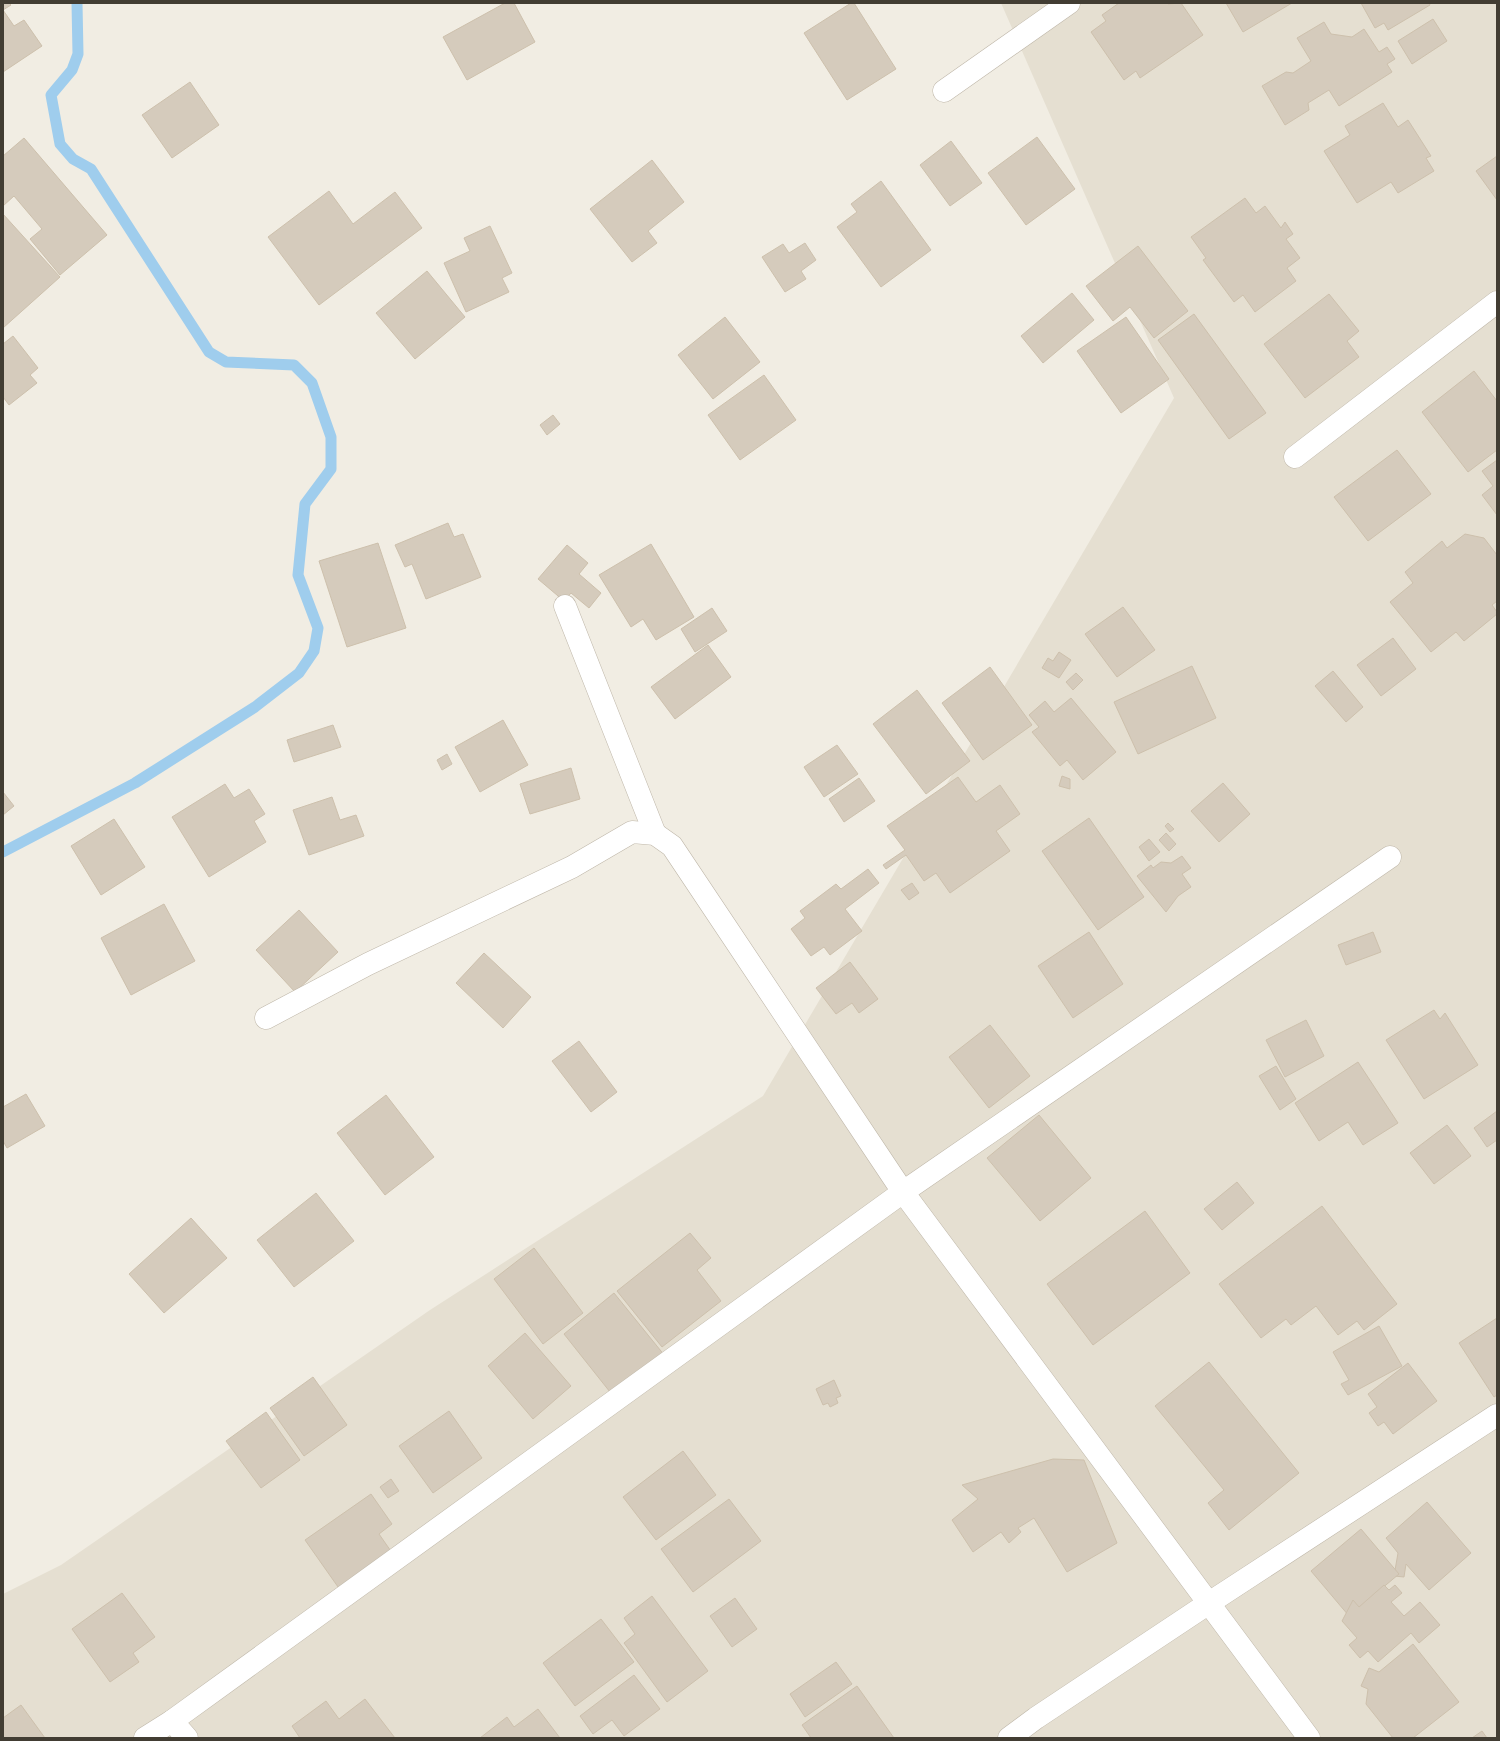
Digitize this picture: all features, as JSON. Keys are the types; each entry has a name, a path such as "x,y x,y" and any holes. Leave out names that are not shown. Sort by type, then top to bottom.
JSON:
{"street":[{"path":"944,91 1069,3"},
{"path":"1295,457 1497,302"},
{"path":"565,606 655,834"},
{"path":"266,1018 368,964 572,867 632,832 655,834 672,846 903,1192 1309,1738"},
{"path":"146,1738 172,1721 903,1192 1390,857"},
{"path":"1009,1738 1036,1718 1209,1603 1497,1415"},
{"path":"172,1721 186,1738"}],"shaded area":[{"path":"1001,3 1497,3 1497,1738 3,1738 3,1594 61,1565 430,1310 763,1096 1174,398"}],"building":[{"path":"3,3 9,3 11,5 3,10"},
{"path":"505,3 514,3 535,42 467,80 443,37"},
{"path":"851,3 854,3 896,69 847,100 804,33"},
{"path":"1119,3 1181,3 1203,35 1140,78 1136,71 1124,80 1091,32 1106,21 1102,15"},
{"path":"1226,3 1292,3 1243,32"},
{"path":"1361,3 1429,3 1430,5 1388,30 1384,23 1375,28"},
{"path":"3,10 14,26 24,20 42,46 3,72"},
{"path":"1433,19 1447,41 1412,64 1398,41"},
{"path":"1324,22 1331,34 1352,37 1364,29 1379,52 1387,47 1395,59 1387,64 1392,72 1339,106 1329,90 1308,103 1309,110 1285,125 1262,86 1286,72 1293,73 1311,61 1297,38"},
{"path":"190,82 219,125 172,158 142,115"},
{"path":"1383,103 1398,127 1408,120 1431,156 1426,158 1434,171 1398,193 1391,182 1357,203 1324,151 1350,135 1345,126"},
{"path":"1037,137 1075,189 1026,225 988,173"},
{"path":"24,138 107,235 60,275 30,239 42,229 14,196 3,206 3,156"},
{"path":"951,141 982,183 950,206 920,165"},
{"path":"1497,156 1497,200 1476,171"},
{"path":"652,160 684,202 648,231 657,243 632,262 590,209"},
{"path":"881,181 931,250 881,287 837,227 857,212 851,204"},
{"path":"329,191 353,224 395,192 422,228 319,305 268,237"},
{"path":"1245,198 1256,213 1265,206 1281,228 1285,222 1293,234 1286,239 1300,258 1287,268 1296,281 1255,312 1243,295 1234,302 1203,260 1206,258 1191,237"},
{"path":"3,214 60,277 3,328"},
{"path":"490,226 512,273 502,278 509,292 466,312 444,263 470,251 464,238"},
{"path":"805,243 816,260 801,271 806,279 785,292 762,257 783,244 789,253"},
{"path":"1138,246 1188,311 1154,338 1130,307 1113,321 1086,286"},
{"path":"427,271 465,317 415,359 376,313"},
{"path":"1072,293 1094,320 1043,363 1021,336"},
{"path":"1329,294 1359,331 1347,341 1359,357 1305,398 1264,344"},
{"path":"1194,314 1266,413 1229,439 1158,340"},
{"path":"725,317 760,362 713,399 678,355"},
{"path":"1126,317 1169,379 1121,413 1077,351"},
{"path":"13,336 38,368 30,375 37,383 9,405 3,397 3,344"},
{"path":"1474,371 1497,401 1497,450 1468,472 1422,412"},
{"path":"764,375 796,420 740,460 708,415"},
{"path":"553,415 560,424 547,435 540,425"},
{"path":"1397,450 1431,494 1368,541 1334,497"},
{"path":"1497,460 1497,515 1482,495 1493,486 1482,471"},
{"path":"448,523 454,537 463,534 481,577 426,599 412,564 405,567 395,545"},
{"path":"1465,534 1484,538 1497,555 1497,601 1492,605 1497,614 1464,641 1456,632 1431,652 1390,602 1413,583 1405,572 1442,541 1447,548"},
{"path":"378,543 406,628 347,647 319,561"},
{"path":"651,544 694,617 656,640 643,619 631,627 599,575"},
{"path":"567,545 588,563 579,574 601,593 589,608 571,593 564,601 538,579"},
{"path":"1123,607 1155,650 1117,677 1085,634"},
{"path":"712,608 727,631 695,652 681,629"},
{"path":"1393,638 1416,669 1381,696 1357,665"},
{"path":"708,645 731,677 675,719 651,687"},
{"path":"1059,652 1071,660 1059,678 1042,668 1048,658 1053,661"},
{"path":"1192,666 1216,718 1138,754 1114,702"},
{"path":"990,667 1032,725 983,760 942,703"},
{"path":"1333,671 1363,707 1346,722 1315,686"},
{"path":"1076,673 1083,680 1073,690 1066,682"},
{"path":"917,690 970,761 926,794 873,724"},
{"path":"1071,698 1116,752 1083,780 1067,760 1060,766 1032,732 1039,727 1029,715 1045,701 1054,712"},
{"path":"503,720 528,765 480,792 455,747"},
{"path":"333,725 341,747 294,762 287,740"},
{"path":"837,745 858,774 824,797 804,767"},
{"path":"447,754 452,764 442,770 437,760"},
{"path":"571,768 580,799 530,814 520,784"},
{"path":"1062,776 1070,779 1070,789 1059,786"},
{"path":"958,777 976,802 1000,785 1020,814 996,831 1010,851 950,893 936,873 924,881 906,855 886,869 883,865 905,850 887,826"},
{"path":"859,778 875,801 844,822 829,799"},
{"path":"1223,783 1250,814 1219,842 1191,811"},
{"path":"225,784 234,798 249,789 265,814 254,821 266,842 209,877 172,817"},
{"path":"3,792 14,806 3,815"},
{"path":"332,797 340,820 356,815 364,836 309,855 293,810"},
{"path":"1089,818 1144,897 1098,930 1042,851"},
{"path":"114,819 145,867 101,895 71,846"},
{"path":"1168,823 1174,829 1170,832 1165,826"},
{"path":"1166,833 1176,844 1169,851 1159,840"},
{"path":"1149,839 1160,852 1149,861 1139,847"},
{"path":"1182,856 1191,868 1182,874 1191,887 1178,896 1166,912 1137,876 1151,865 1153,868 1161,862 1171,863"},
{"path":"868,869 879,883 845,909 862,931 830,955 824,947 811,956 791,929 805,918 800,911 836,884 841,889"},
{"path":"912,883 919,893 909,900 901,890"},
{"path":"164,904 195,961 131,995 101,938"},
{"path":"299,910 338,952 295,992 256,950"},
{"path":"1089,932 1123,984 1073,1018 1038,966"},
{"path":"1373,932 1381,952 1346,965 1338,945"},
{"path":"484,953 531,997 503,1028 456,983"},
{"path":"850,962 878,999 859,1013 852,1003 836,1014 816,988"},
{"path":"1434,1010 1440,1019 1445,1013 1478,1065 1424,1099 1386,1040"},
{"path":"1306,1020 1324,1056 1285,1077 1266,1040"},
{"path":"990,1025 1030,1076 989,1108 949,1057"},
{"path":"579,1041 617,1092 591,1112 552,1061"},
{"path":"1358,1062 1398,1123 1363,1145 1348,1122 1319,1141 1295,1103"},
{"path":"1276,1066 1296,1099 1280,1110 1259,1076"},
{"path":"26,1094 45,1126 7,1148 3,1141 3,1107"},
{"path":"386,1095 434,1157 385,1195 337,1133"},
{"path":"1497,1111 1497,1140 1487,1147 1474,1128"},
{"path":"1039,1115 1091,1178 1040,1221 987,1158"},
{"path":"1447,1125 1471,1156 1434,1184 1410,1153"},
{"path":"1237,1182 1254,1203 1222,1230 1204,1209"},
{"path":"316,1193 354,1241 294,1287 257,1240"},
{"path":"1322,1206 1397,1304 1364,1330 1357,1321 1338,1335 1316,1306 1291,1325 1286,1319 1261,1338 1219,1284"},
{"path":"1145,1211 1190,1273 1093,1345 1047,1284"},
{"path":"191,1218 227,1258 164,1313 129,1274"},
{"path":"690,1233 711,1258 697,1270 721,1301 662,1347 617,1291"},
{"path":"534,1248 583,1313 543,1344 494,1279"},
{"path":"614,1293 665,1356 614,1397 564,1334"},
{"path":"1497,1318 1497,1395 1494,1397 1459,1343"},
{"path":"1379,1326 1402,1366 1348,1395 1341,1384 1349,1380 1333,1352"},
{"path":"525,1333 571,1386 533,1419 488,1366"},
{"path":"1209,1362 1299,1473 1229,1530 1208,1503 1224,1490 1155,1406"},
{"path":"1408,1363 1437,1401 1393,1434 1384,1422 1378,1426 1369,1413 1377,1407 1368,1394"},
{"path":"313,1377 347,1425 304,1456 270,1408"},
{"path":"834,1380 841,1396 836,1398 838,1403 830,1407 828,1403 823,1405 816,1389"},
{"path":"449,1411 482,1458 433,1493 399,1446"},
{"path":"266,1412 300,1460 261,1488 226,1441"},
{"path":"683,1451 716,1495 656,1540 623,1497"},
{"path":"1053,1459 1084,1460 1117,1543 1067,1572 1034,1518 1018,1528 1021,1532 1009,1543 1001,1532 973,1552 952,1520 978,1499 962,1485"},
{"path":"391,1479 399,1491 388,1498 380,1487"},
{"path":"371,1494 392,1524 379,1534 395,1557 343,1594 305,1540"},
{"path":"729,1499 761,1541 693,1592 661,1549"},
{"path":"1427,1502 1471,1553 1429,1590 1406,1564 1404,1577 1394,1576 1398,1553 1386,1538"},
{"path":"1361,1529 1399,1574 1349,1616 1311,1571"},
{"path":"1384,1585 1389,1590 1395,1585 1402,1593 1391,1602 1404,1616 1420,1602 1440,1625 1419,1643 1411,1633 1378,1662 1368,1651 1360,1658 1349,1645 1357,1638 1342,1621 1353,1600 1359,1607"},
{"path":"122,1593 155,1637 133,1653 139,1662 110,1682 72,1629"},
{"path":"652,1596 708,1671 667,1702 624,1643 635,1634 624,1618"},
{"path":"735,1598 757,1629 732,1647 710,1616"},
{"path":"601,1619 634,1662 575,1706 543,1663"},
{"path":"1413,1644 1459,1702 1413,1738 1393,1738 1366,1704 1368,1689 1361,1686 1369,1668 1379,1672"},
{"path":"836,1662 852,1684 805,1717 790,1694"},
{"path":"634,1675 660,1709 624,1736 612,1720 593,1734 580,1716"},
{"path":"857,1686 894,1738 811,1738 802,1725"},
{"path":"365,1699 395,1738 300,1738 292,1726 326,1701 339,1719"},
{"path":"21,1705 45,1738 3,1738 3,1718"},
{"path":"538,1709 560,1738 480,1738 507,1717 514,1727"},
{"path":"1482,1731 1487,1738 1472,1738"}],"waterway":[{"path":"3,852 135,783 255,707 299,673 314,651 318,628 298,575 305,504 331,469 331,437 312,383 294,365 226,362 209,352 91,169 73,159 60,144 51,95 72,70 78,54 77,3"}]}
